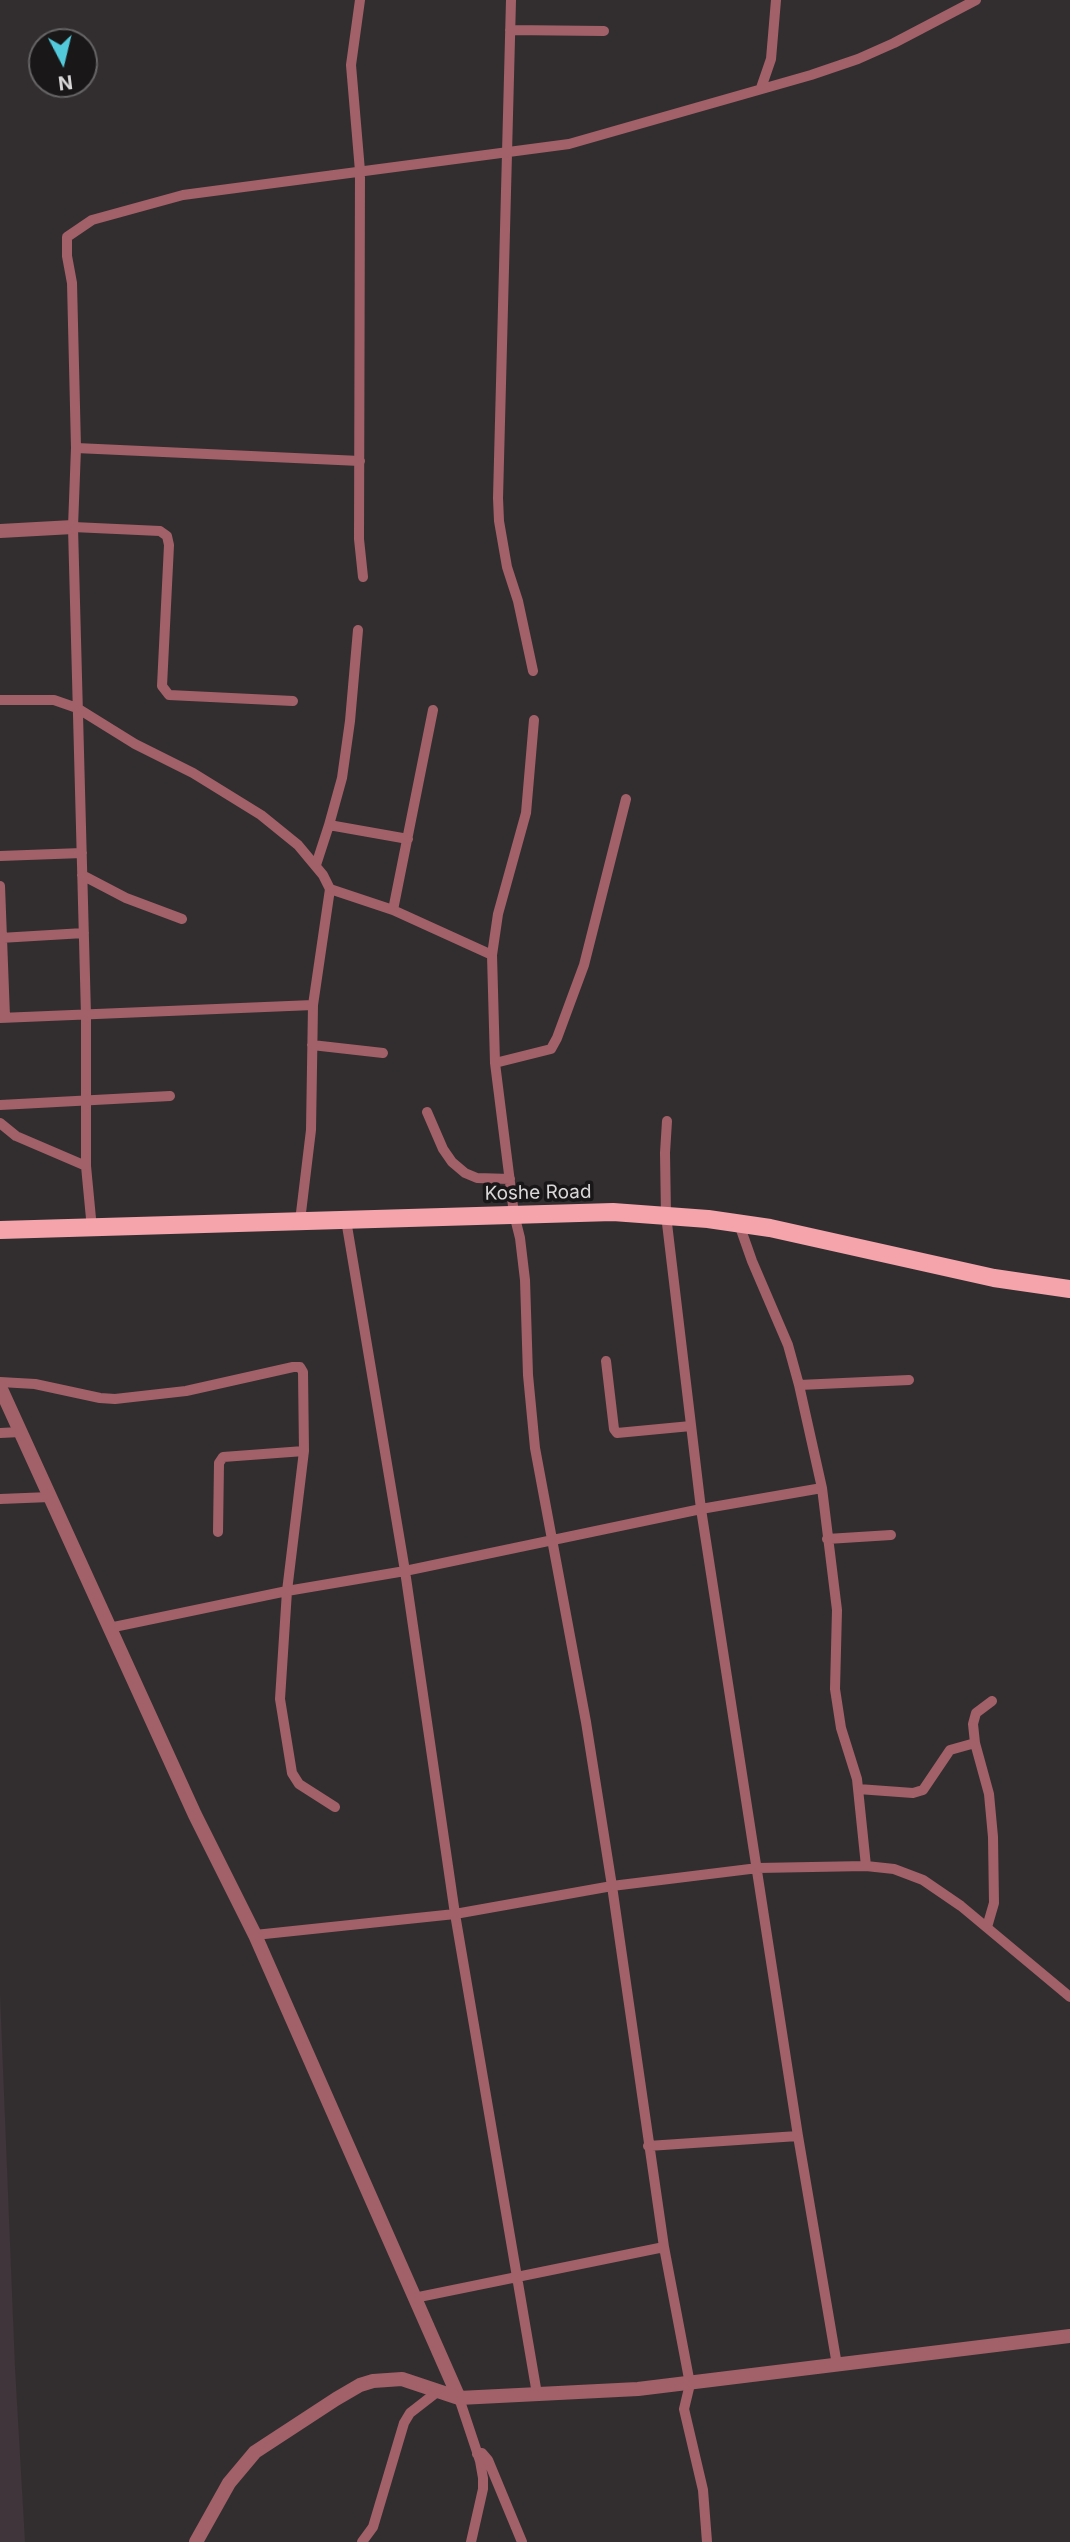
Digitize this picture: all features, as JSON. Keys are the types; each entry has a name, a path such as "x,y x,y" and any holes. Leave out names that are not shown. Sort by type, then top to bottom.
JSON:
{"main road":[{"name":"Koshe Road","path":"0,1230 613,1212 739,1224 867,1248 994,1278 1070,1289"}],"street":[{"path":"360,0 351,65 360,171 359,539 363,576"},
{"path":"511,0 505,152 499,521 507,567 518,601 533,671"},
{"path":"761,89 771,59 776,0"},
{"path":"92,1229 86,1166 86,1015 73,527 76,448 72,283 67,237 92,220 183,195 569,144 811,75 878,51 976,0"},
{"path":"510,30 604,31"},
{"path":"76,448 360,461"},
{"path":"0,531 73,527 160,531 167,536 169,545 162,686 169,695 293,701"},
{"path":"316,865 342,778 349,733 358,630"},
{"path":"0,701 54,700 77,708 135,744 193,773 283,831 316,865 330,889 313,1005 311,1130 300,1222"},
{"path":"393,910 433,710"},
{"path":"534,720 526,813 498,914 492,955 495,1063 525,1280 527,1362 535,1448 612,1886 648,2146 690,2384 684,2409 703,2490 707,2542"},
{"path":"495,1063 551,1049 557,1038 584,965 626,799"},
{"path":"329,825 408,839"},
{"path":"0,856 82,853"},
{"path":"82,875 126,898 182,919"},
{"path":"0,886 2,1017 313,1005"},
{"path":"330,889 393,910 492,955"},
{"path":"0,938 84,933"},
{"path":"312,1045 383,1053"},
{"path":"0,1105 170,1096"},
{"path":"427,1112 443,1149 452,1162 465,1173 477,1178 510,1179"},
{"path":"667,1121 666,1215 701,1509 798,2136 837,2365"},
{"path":"0,1123 16,1136 86,1166"},
{"path":"346,1220 405,1571 455,1914 537,2394"},
{"path":"739,1224 788,1345 822,1488 837,1610 835,1689 841,1728 858,1789 866,1866"},
{"path":"606,1361 614,1429 617,1433 691,1426"},
{"path":"335,1807 299,1784 292,1773 280,1699 287,1591 304,1451 303,1372 300,1367 186,1391 115,1399 36,1384 0,1385 195,1815 256,1935 459,2398 477,2454 483,2489 471,2542"},
{"path":"799,1385 909,1380"},
{"path":"0,1433 20,1432"},
{"path":"218,1532 219,1463 223,1457 304,1451"},
{"path":"109,1628 287,1591 405,1571 701,1509 822,1488"},
{"path":"0,1499 50,1497"},
{"path":"827,1539 891,1535"},
{"path":"986,1927 994,1903 993,1837 989,1794 975,1743 974,1718 976,1713 992,1701"},
{"path":"858,1789 913,1793 923,1790 950,1750 975,1743"},
{"path":"256,1935 455,1914 612,1886 758,1868 866,1866 894,1869 923,1880 986,1927 1070,1997"},
{"path":"648,2146 798,2136"},
{"path":"414,2298 664,2247"},
{"path":"196,2542 229,2483 255,2452 360,2385 373,2381 402,2379 459,2398 537,2394 690,2384 1070,2336"},
{"path":"362,2542 373,2527 404,2423 410,2413 438,2392"},
{"path":"477,2454 482,2454 488,2460 522,2542"}],"shaded area":[{"path":"0,1994 15,2368 25,2542 0,2542"}]}
